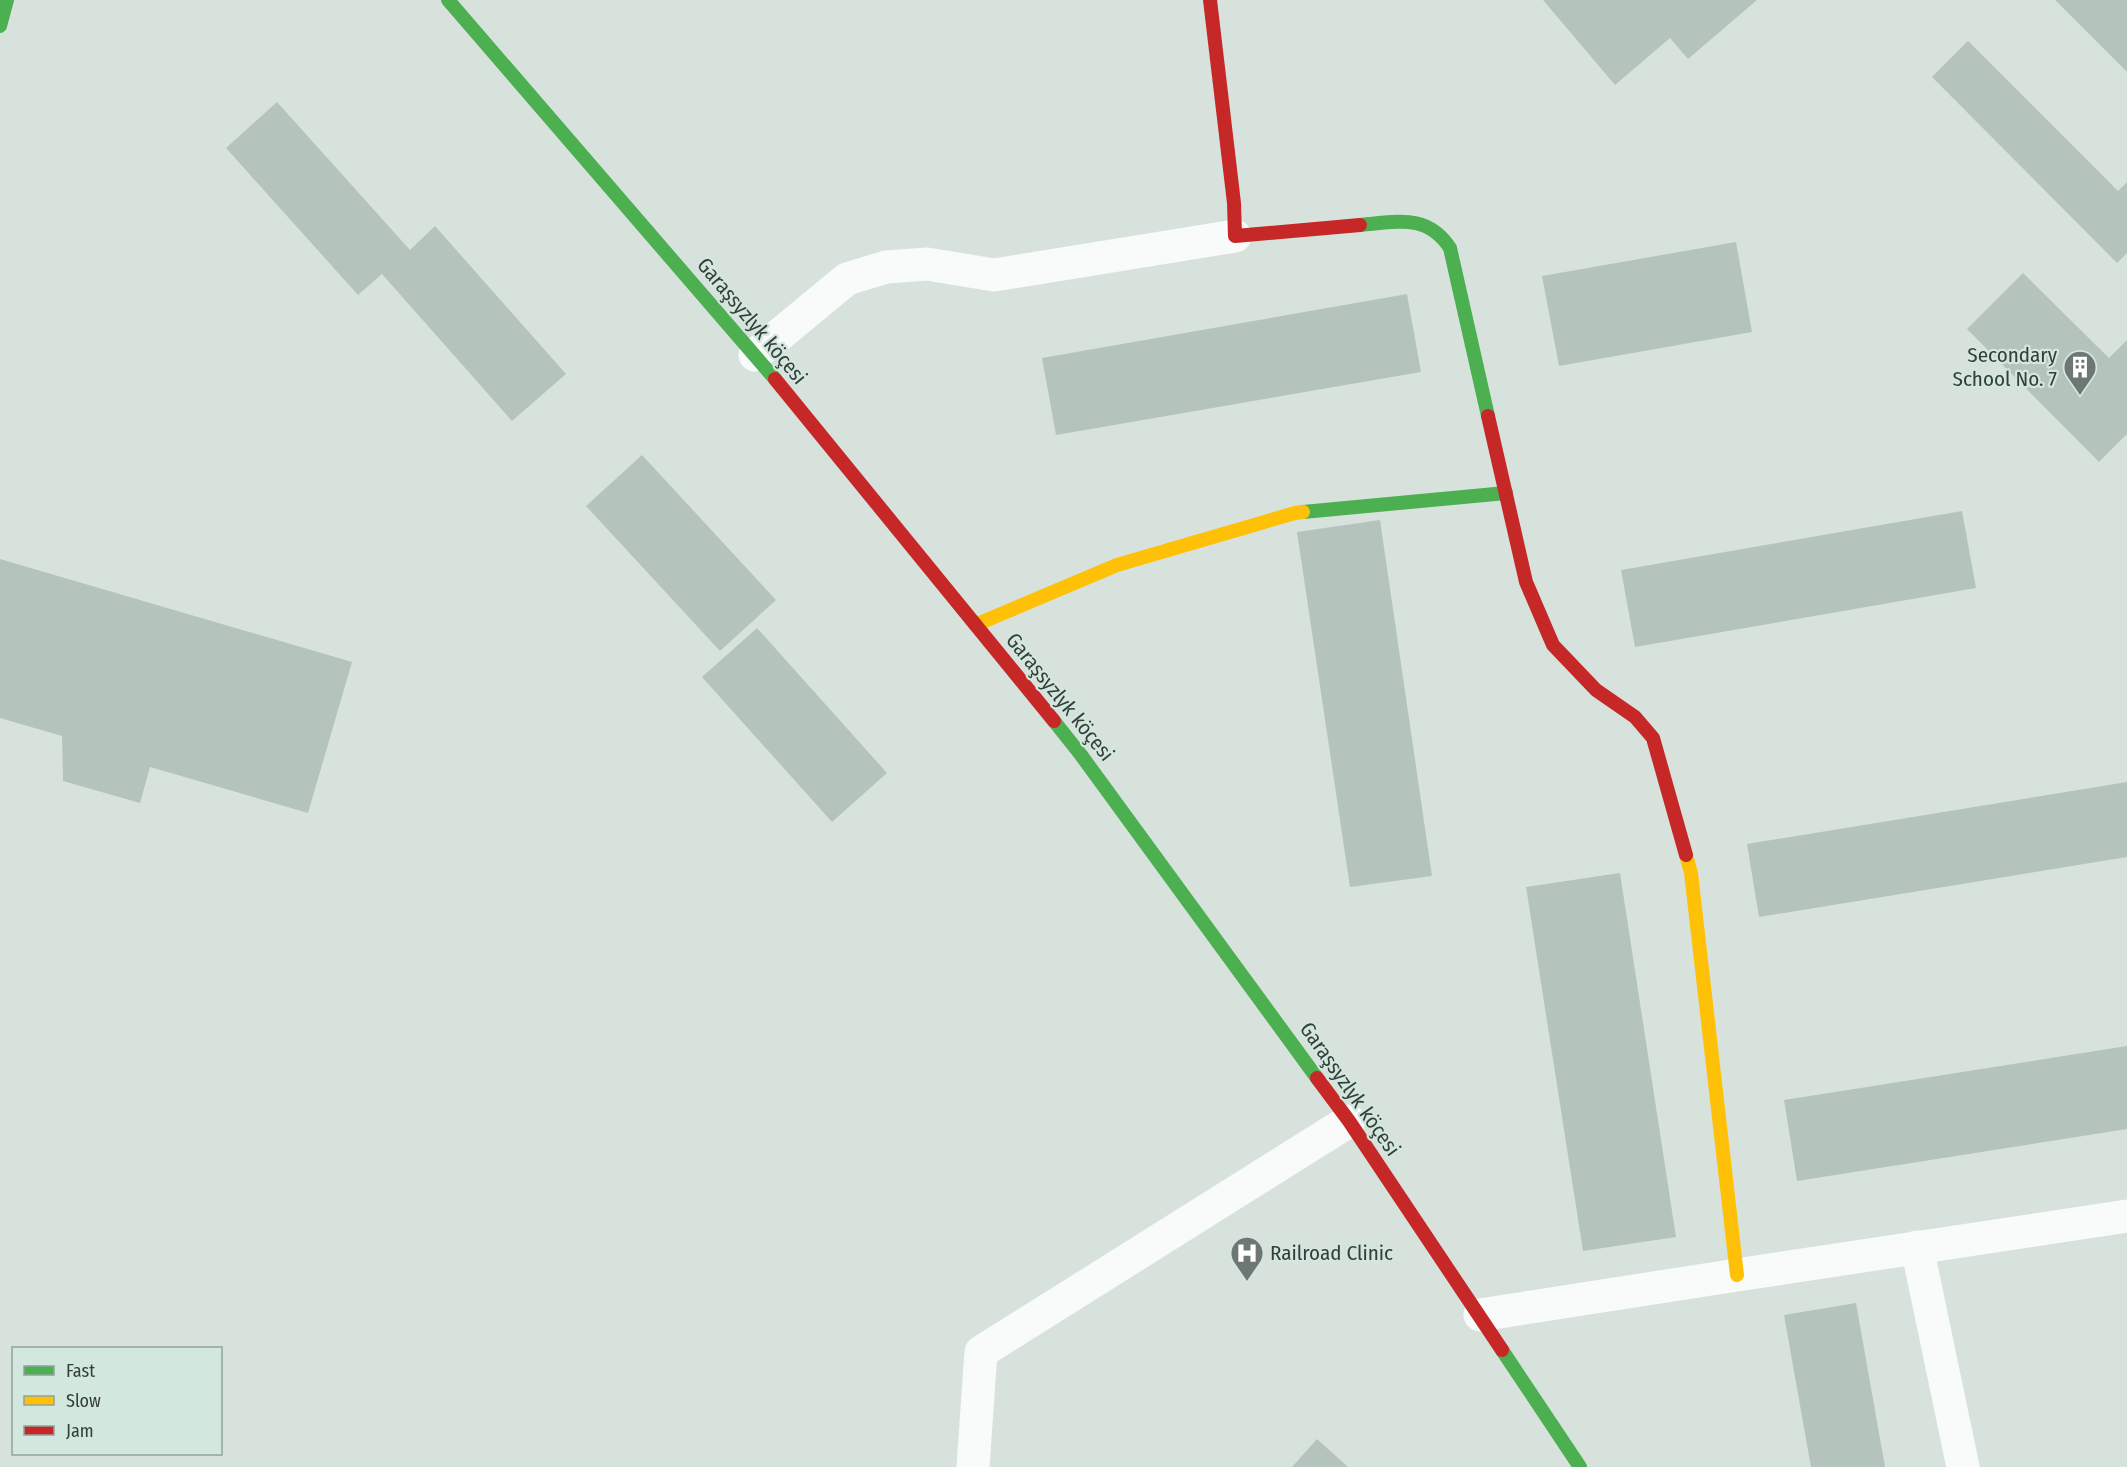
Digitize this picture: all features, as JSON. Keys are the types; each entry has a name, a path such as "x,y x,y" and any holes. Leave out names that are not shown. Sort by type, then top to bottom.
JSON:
{"street":[{"path":"0,26 7,0"},
{"name":"Garaşsyzlyk köçesi","path":"448,0 755,355 1081,755 1349,1121 1580,1467"},
{"path":"1210,0 1234,203 1235,237"},
{"path":"755,355 847,279 886,267 927,264 994,275 1235,237 1382,223 1413,222 1429,226 1441,234 1450,249 1526,582 1553,645 1596,690 1635,717 1653,738 1691,873 1737,1275"},
{"path":"975,625 1117,565 1295,513 1506,493"},
{"path":"974,1467 981,1352 1349,1121"},
{"path":"1480,1316 2127,1216"},
{"path":"1917,1247 1964,1467"}],"building":[{"path":"1543,0 1757,0 1688,59 1670,38 1615,85"},
{"path":"2055,0 2127,0 2127,72"},
{"path":"1968,41 2118,191 2127,182 2127,253 2117,263 1932,77"},
{"path":"277,102 410,250 435,226 566,374 512,421 382,274 358,295 226,148"},
{"path":"1736,242 1752,332 1559,366 1542,276"},
{"name":"Secondary School No. 7","path":"2023,273 2109,358 2127,340 2127,434 2099,462 1967,329"},
{"path":"1407,294 1421,372 1056,435 1042,358"},
{"path":"642,455 776,600 720,651 586,506"},
{"path":"1962,511 1976,588 1635,647 1621,570"},
{"path":"1380,520 1432,876 1350,887 1297,532"},
{"path":"0,559 352,662 308,813 150,767 140,803 63,781 62,736 0,718"},
{"path":"757,628 887,773 832,822 702,677"},
{"path":"2127,782 2127,857 1759,917 1747,844"},
{"path":"1620,873 1676,1237 1583,1251 1526,887"},
{"path":"2127,1046 2127,1129 1797,1181 1784,1100"},
{"path":"1856,1303 1885,1467 1811,1467 1784,1315"},
{"path":"1317,1439 1348,1467 1292,1467"}],"traffic: fast":[{"path":"0,26 7,0"},
{"path":"448,0 775,379"},
{"path":"1360,225 1410,222 1431,229 1450,248 1488,416"},
{"path":"1303,512 1506,493"},
{"path":"1054,721 1317,1078"},
{"path":"1502,1350 1580,1467"}],"traffic: slow":[{"path":"975,625 1117,565 1303,512"},
{"path":"1686,855 1691,873 1737,1275"}],"traffic: jam":[{"path":"1210,0 1234,203 1235,236 1360,225"},
{"path":"775,379 1054,721"},
{"path":"1488,416 1526,582 1553,645 1596,690 1635,717 1653,738 1686,855"},
{"path":"1317,1078 1349,1121 1502,1350"}],"place":[{"name":"Secondary School No. 7","path":"2080,396"},
{"name":"Railroad Clinic","path":"1247,1282"}]}
